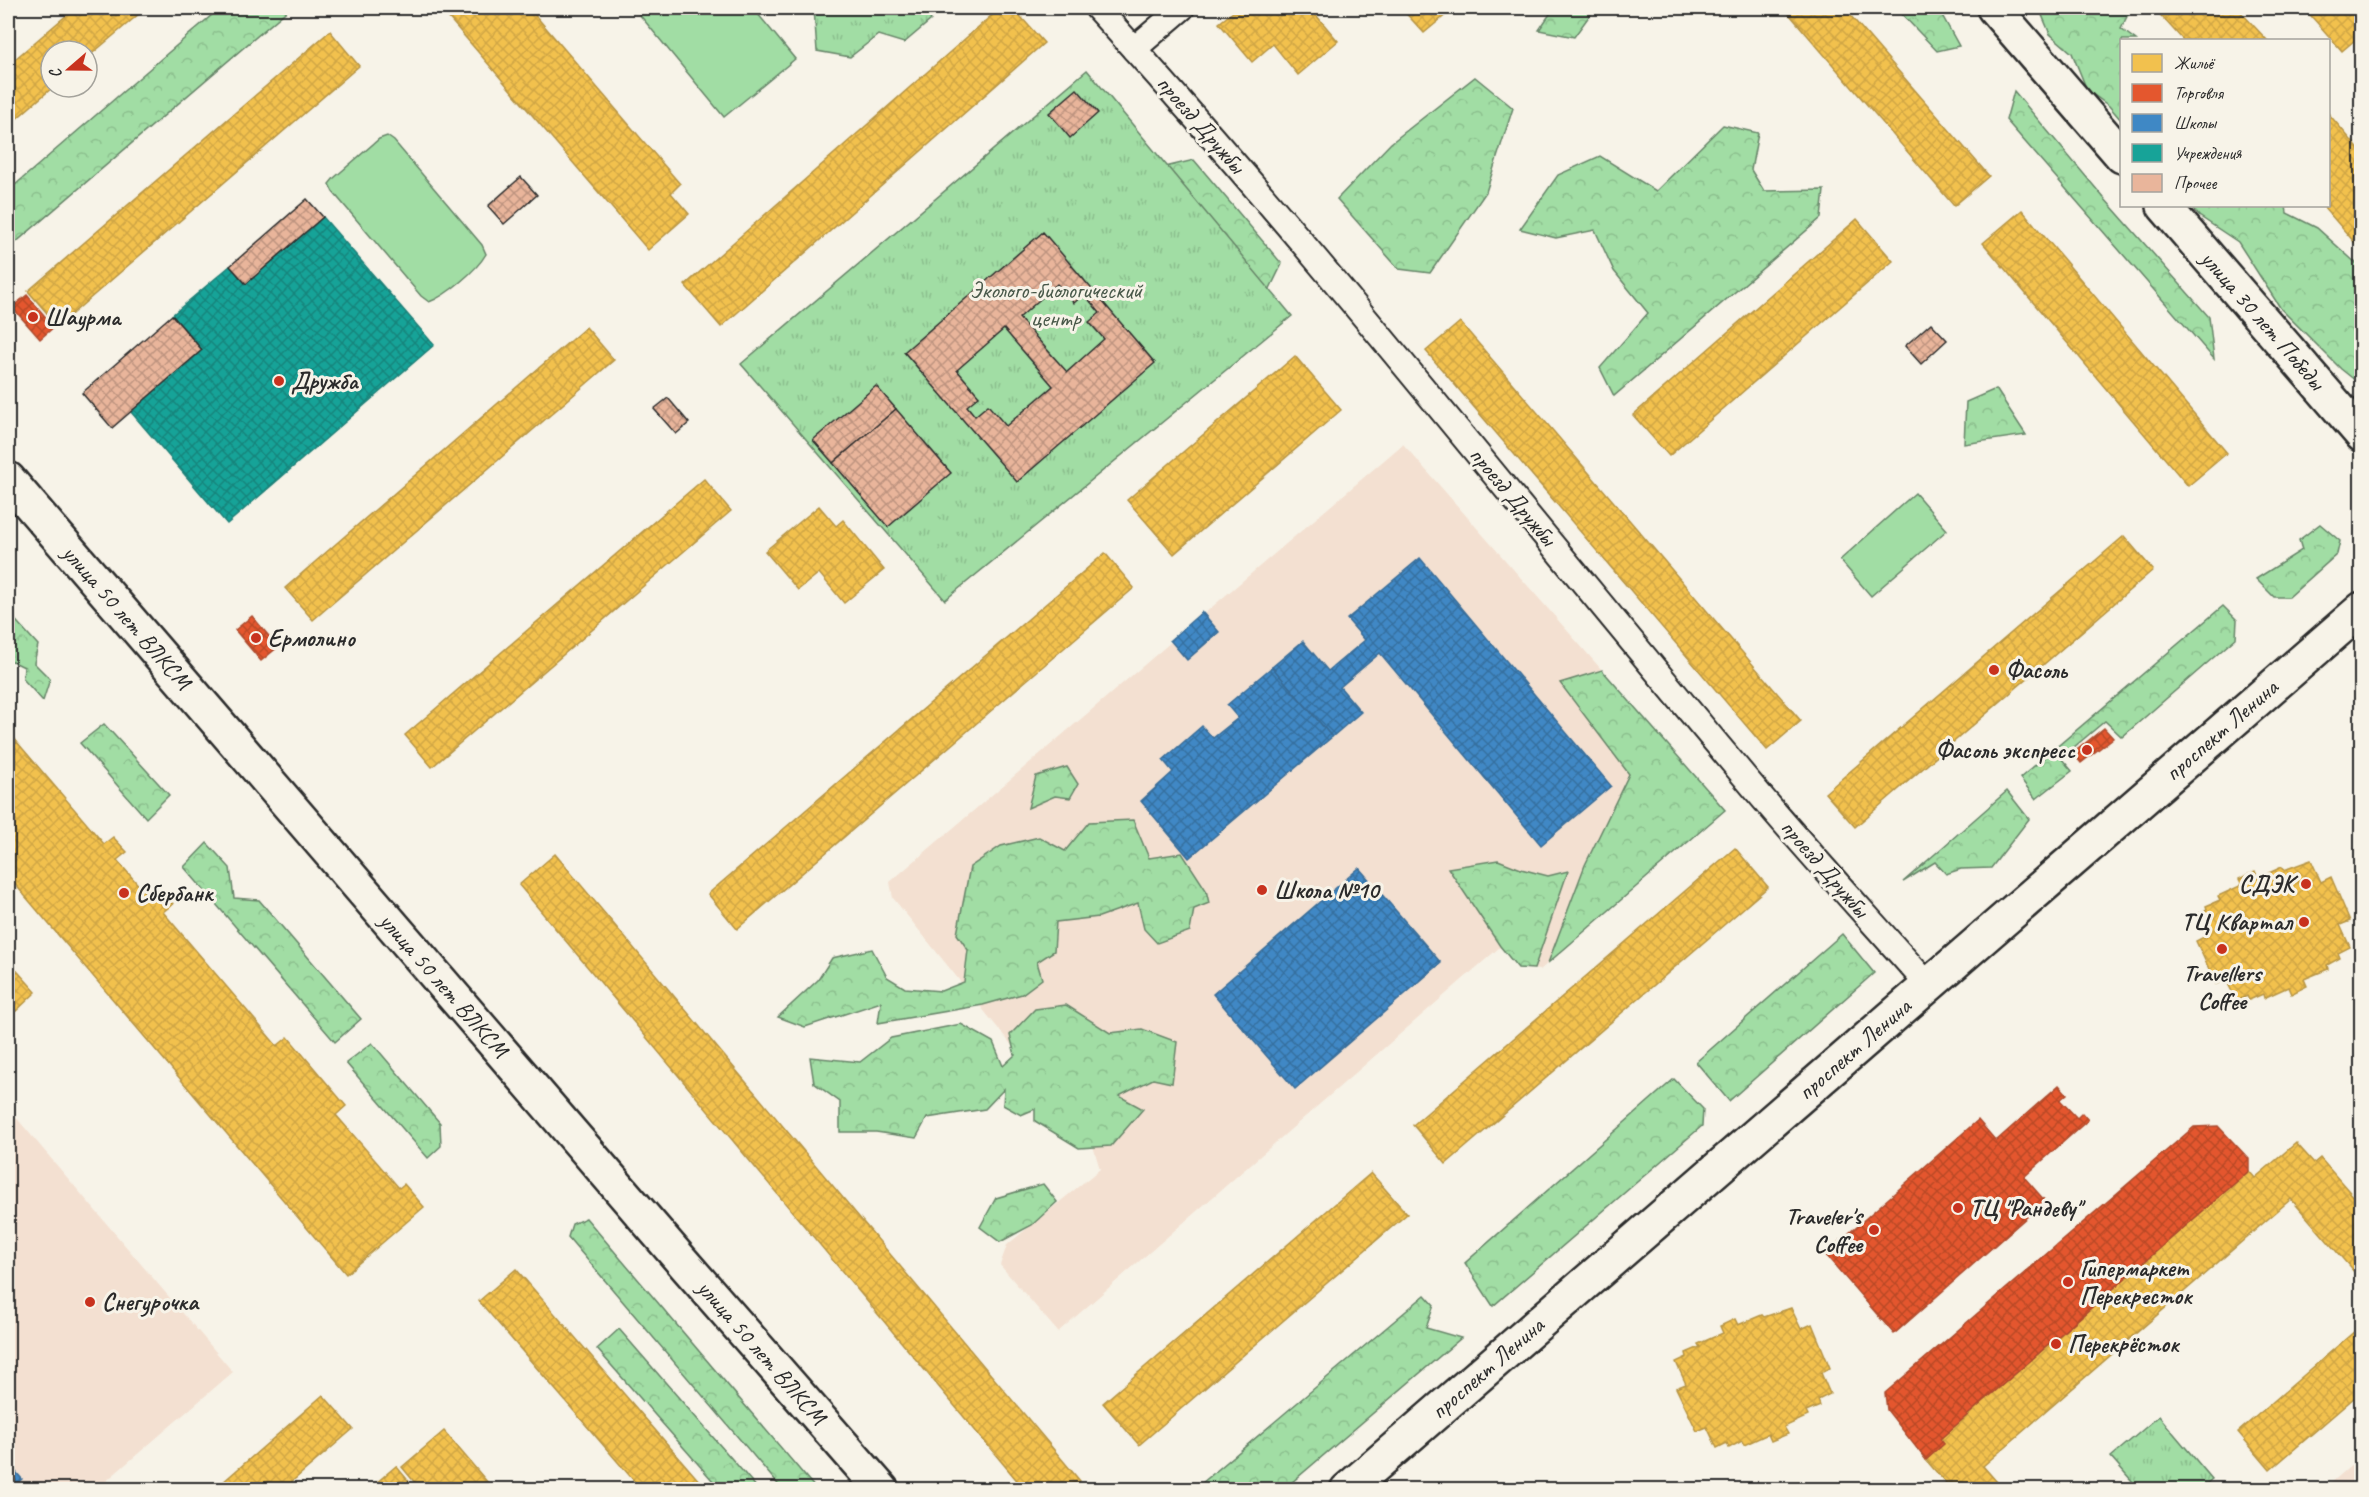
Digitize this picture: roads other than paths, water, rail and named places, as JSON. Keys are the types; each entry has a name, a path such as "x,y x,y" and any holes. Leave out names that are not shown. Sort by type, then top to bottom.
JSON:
{"main road":[{"path":"1994,8 2120,155"},
{"name":"улица 30 лет Победы","path":"2165,207 2361,435"},
{"name":"улица 50 лет ВЛКСМ","path":"8,479 882,1490"},
{"name":"проспект Ленина","path":"1347,1490 2361,609"}],"street":[{"name":"проезд Дружбы","path":"1097,8 1272,205 1750,783 1928,985"},
{"path":"1134,49 1182,8"}],"place":[{"name":"Шаурма","path":"33,317"},
{"name":"Дружба","path":"279,381"},
{"name":"Ермолино","path":"256,638"},
{"name":"Фасоль","path":"1994,670"},
{"name":"Фасоль экспресс","path":"2087,750"},
{"name":"СДЭК","path":"2306,884"},
{"name":"Школа №10","path":"1262,890"},
{"name":"Сбербанк","path":"124,893"},
{"name":"ТЦ Квартал","path":"2304,922"},
{"name":"Travellers Coffee","path":"2222,949"},
{"name":"ТЦ \"Рандеву\"","path":"1958,1208"},
{"name":"Traveler's Coffee","path":"1874,1230"},
{"name":"Гипермаркет Перекресток","path":"2068,1282"},
{"name":"Снегурочка","path":"90,1302"},
{"name":"Перекрёсток","path":"2056,1344"}],"park label":[{"name":"Эколого-биологический центр","path":"1056,304"}]}
